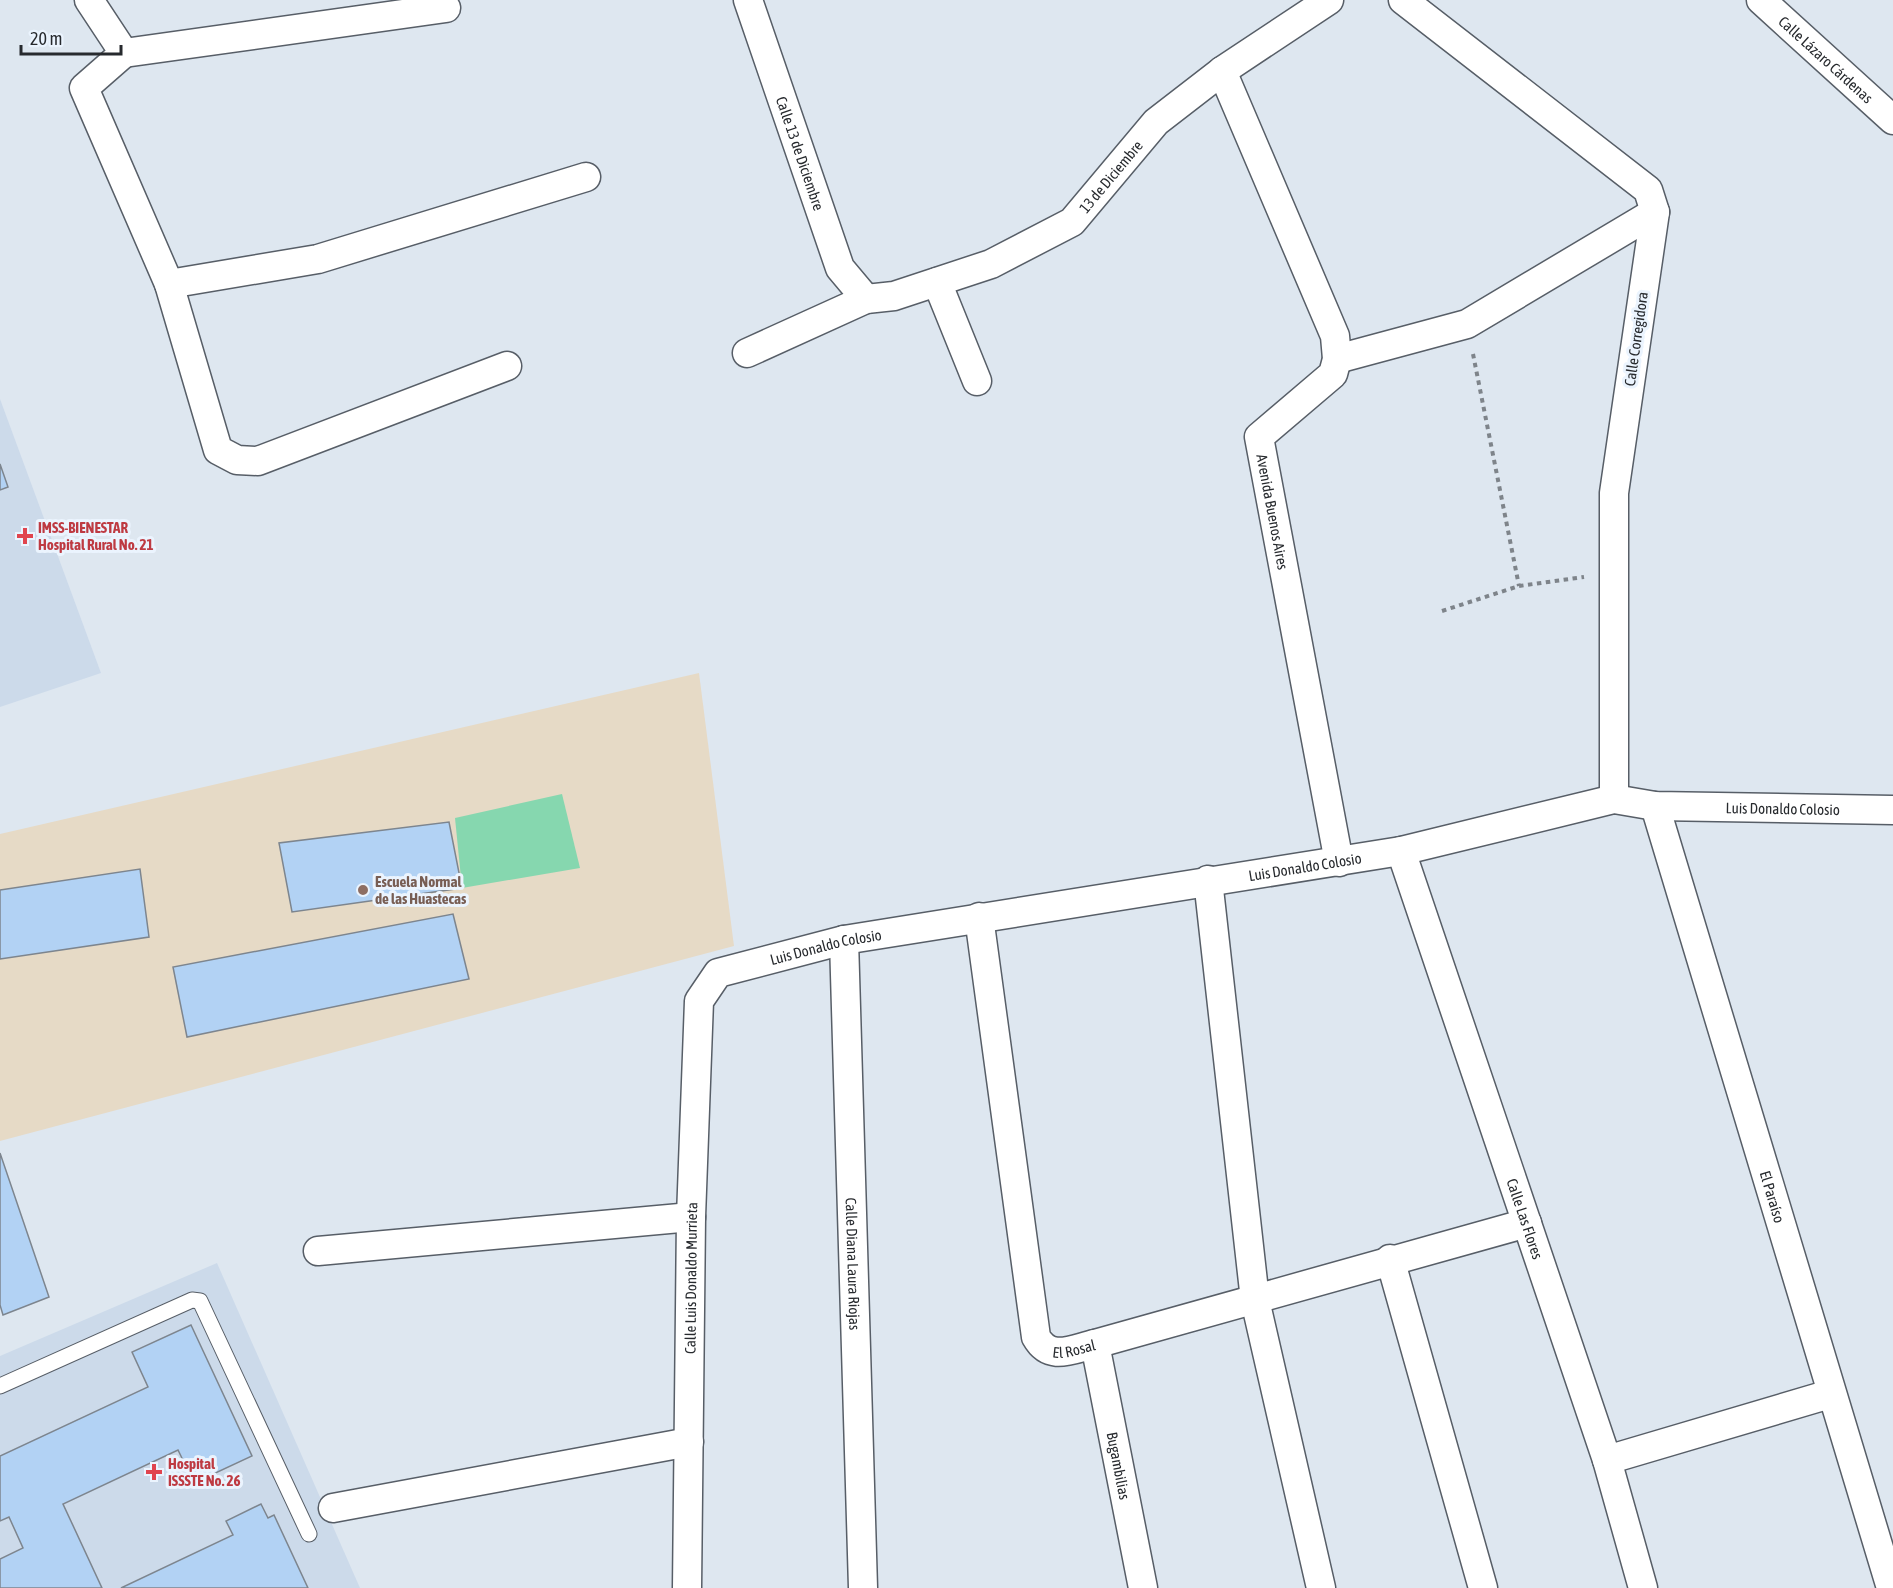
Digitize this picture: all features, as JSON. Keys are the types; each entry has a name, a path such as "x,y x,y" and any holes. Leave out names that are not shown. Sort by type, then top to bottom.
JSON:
{"street":[{"path":"89,0 124,53"},
{"name":"Calle 13 de Diciembre","path":"748,0 840,268 866,299"},
{"name":"13 de Diciembre","path":"747,353 866,299 894,296 991,264 1072,222 1156,122 1222,70 1329,0"},
{"path":"1222,70 1335,336 1337,359 1467,324 1655,212 1648,190 1402,0"},
{"name":"Calle Lázaro Cárdenas","path":"1761,0 1893,120"},
{"path":"446,8 124,53 84,87 170,284 218,450 237,460 258,461 507,366"},
{"path":"170,284 318,259 586,177"},
{"name":"Calle Corregidora","path":"1614,799 1614,493 1655,212"},
{"path":"937,282 977,381"},
{"name":"Avenida Buenos Aires","path":"1337,359 1334,374 1259,437 1339,862"},
{"name":"Luis Donaldo Colosio","path":"718,973 844,940 1208,880 1401,851 1614,799 1655,806 1893,810"},
{"name":"El Paraíso","path":"1655,806 1830,1394 1891,1588"},
{"name":"Calle Las Flores","path":"1401,851 1607,1460 1643,1588"},
{"path":"1208,880 1256,1300 1321,1588"},
{"name":"El Rosal","path":"979,917 1036,1337 1042,1348 1052,1353 1095,1344 1256,1300 1390,1259 1527,1223"},
{"name":"Calle Diana Laura Riojas","path":"844,940 863,1588"},
{"name":"Calle Luis Donaldo Murrieta","path":"687,1588 691,1217 699,1001 718,973"},
{"path":"318,1251 691,1217"},
{"path":"1390,1259 1483,1588"},
{"name":"Bugambilias","path":"1095,1344 1143,1588"},
{"path":"1607,1460 1830,1394"},
{"path":"333,1508 689,1442"}],"lane":[{"path":"0,1386 192,1300 200,1301 309,1534"}],"path":[{"path":"1467,324 1519,586"},
{"path":"1443,612 1519,586 1614,572"}],"shaded area":[{"name":"IMSS-BIENESTAR Hospital Rural No. 21","path":"0,399 101,673 0,707"},
{"name":"Escuela Normal de las Huastecas","path":"699,673 734,946 0,1141 0,834"},
{"name":"Hospital ISSSTE No. 26","path":"217,1263 360,1588 0,1588 0,1356"}],"green space":[{"path":"562,794 580,868 462,888 455,818"}],"building":[{"path":"0,464 8,487 0,490"},
{"path":"449,822 462,888 292,912 279,843"},
{"path":"140,869 149,937 0,959 0,890"},
{"path":"453,914 469,979 187,1037 173,967"},
{"path":"0,1153 49,1297 3,1315 0,1305"},
{"path":"191,1325 252,1456 194,1483 178,1450 63,1504 102,1588 0,1588 0,1559 23,1548 9,1517 0,1521 0,1456 148,1387 132,1352"},
{"path":"261,1504 268,1518 274,1515 308,1588 121,1588 233,1535 226,1521"}],"place":[{"name":"IMSS-BIENESTAR Hospital Rural No. 21","path":"25,536"},
{"name":"Escuela Normal de las Huastecas","path":"363,890"},
{"name":"Hospital ISSSTE No. 26","path":"154,1472"}]}
